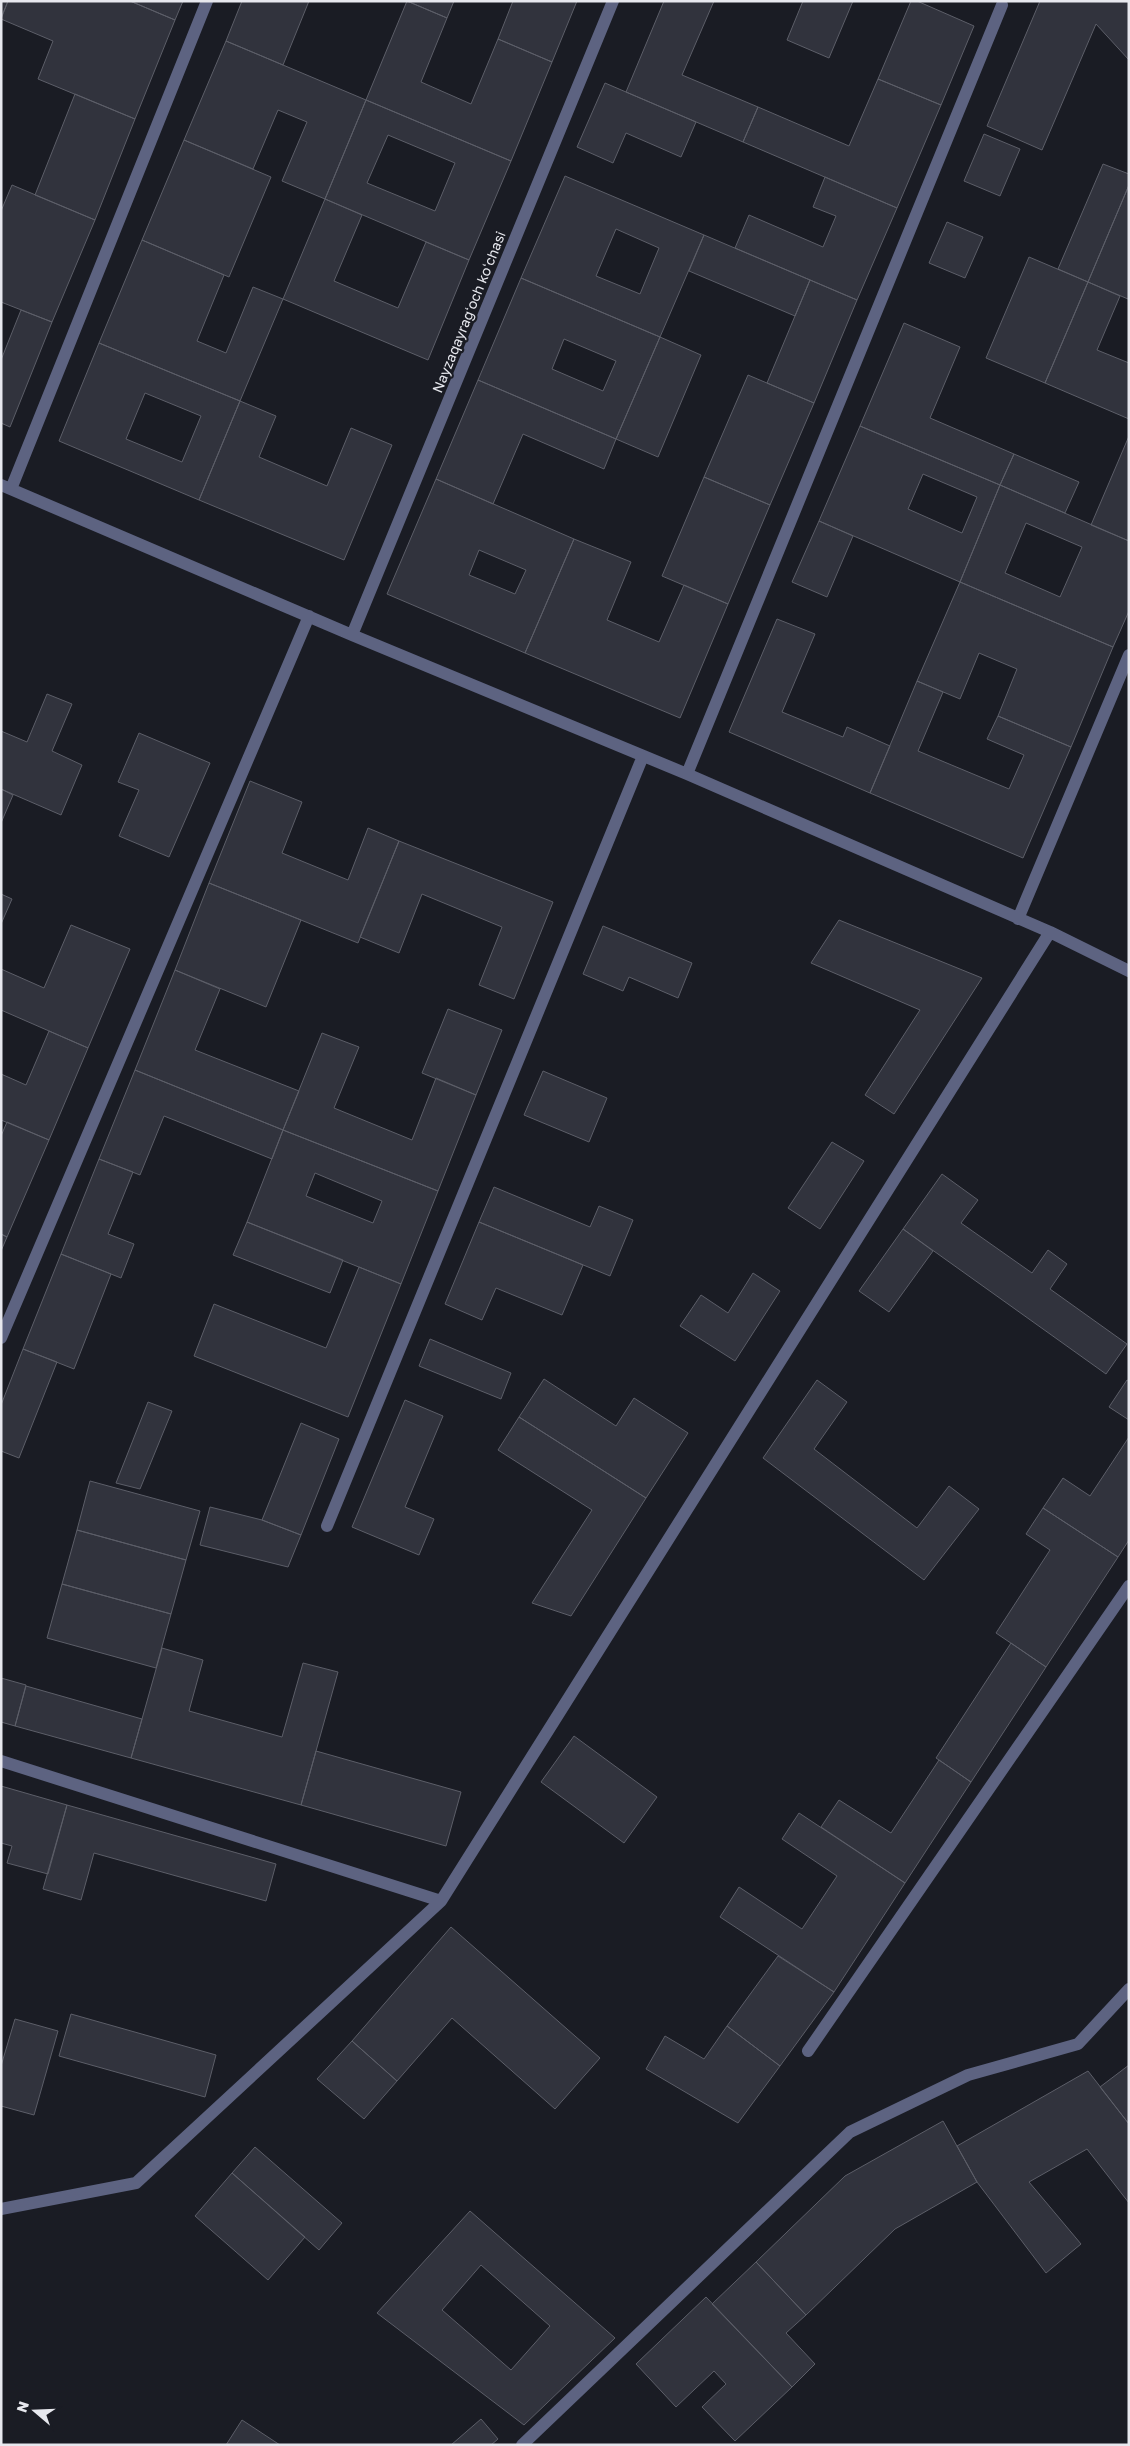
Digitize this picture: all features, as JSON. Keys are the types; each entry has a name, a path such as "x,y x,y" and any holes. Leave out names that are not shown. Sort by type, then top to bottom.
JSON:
{"street":[{"path":"206,1 6,487 352,635 687,774 1050,932 1129,970"},
{"name":"Nayzaqayragʻoch koʻchasi","path":"352,635 613,1"},
{"path":"687,774 1002,5"},
{"path":"1,1338 309,616"},
{"path":"1018,919 1129,655"},
{"path":"328,1526 643,756"},
{"path":"1,2210 136,2183 441,1901 1050,932"},
{"path":"808,2050 1129,1586"},
{"path":"1,1761 441,1901"},
{"path":"522,2445 850,2132 968,2075 1078,2044 1129,1989"}],"building":[{"path":"1,1 8,1 1,18"},
{"path":"8,1 130,1 175,20 135,119 38,79 53,41 1,19"},
{"path":"130,1 183,1 175,20"},
{"path":"242,1 309,1 283,65 226,41"},
{"path":"407,1 447,18 421,82 471,104 498,39 552,62 511,161 366,100"},
{"path":"407,1 454,1 447,18"},
{"path":"513,1 577,1 552,62 498,39"},
{"path":"664,1 714,1 682,75 758,107 743,142 626,92"},
{"path":"803,1 853,1 829,58 787,40"},
{"path":"911,1 917,1 974,26 941,105 878,79"},
{"path":"1040,1 1129,2 1129,60 1096,24 1042,150 987,126"},
{"path":"226,41 366,100 325,199 282,181 307,122 278,110 253,169 184,140"},
{"path":"878,79 941,105 897,208 743,142 758,107 849,146"},
{"path":"605,83 696,122 681,157 626,133 613,163 577,147"},
{"path":"75,94 135,119 95,220 35,195"},
{"path":"366,100 511,161 469,260 325,199","holes":["388,135 455,163 435,211 367,183"]},
{"path":"984,134 1020,149 1000,196 964,181"},
{"path":"184,140 271,177 229,277 142,240"},
{"path":"1103,164 1129,174 1129,185 1088,282 1058,269"},
{"path":"565,176 704,235 660,337 521,278","holes":["616,229 659,248 640,294 596,276"]},
{"path":"825,177 897,208 857,300 735,248 749,215 823,247 836,216 813,207"},
{"path":"12,185 95,220 52,322 1,302 1,211"},
{"path":"1129,185 1129,296 1128,299 1088,282"},
{"path":"325,199 362,215 334,281 398,308 426,242 469,260 428,360 283,299"},
{"path":"947,222 983,237 965,278 929,263"},
{"path":"704,235 810,280 795,316 689,271"},
{"path":"142,240 224,275 197,341 226,353 253,287 283,299 240,401 99,343"},
{"path":"1029,257 1088,282 1045,383 986,358"},
{"path":"521,278 660,337 616,439 478,380","holes":["564,339 616,361 603,391 552,369"]},
{"path":"810,280 857,300 814,403 767,383"},
{"path":"1088,282 1120,296 1097,350 1129,363 1129,419 1045,383"},
{"path":"21,310 52,322 10,427 1,423 1,360"},
{"path":"904,323 960,347 930,418 1014,454 1000,485 860,426"},
{"path":"660,337 701,355 658,457 616,439"},
{"path":"99,343 240,401 199,500 59,441","holes":["145,393 201,416 182,462 126,439"]},
{"path":"748,375 814,403 770,505 704,477"},
{"path":"478,380 616,439 604,469 523,434 493,504 436,479"},
{"path":"240,401 276,416 259,457 327,486 351,428 392,445 344,560 199,500"},
{"path":"860,426 1000,485 960,582 819,521","holes":["923,474 977,497 962,533 908,509"]},
{"path":"1129,436 1129,541 1091,525"},
{"path":"1014,454 1079,482 1065,513 1000,485"},
{"path":"704,477 770,505 728,604 662,576"},
{"path":"436,479 574,539 525,653 387,594","holes":["479,550 526,570 515,594 469,575"]},
{"path":"1000,485 1129,541 1129,611 1113,647 960,582","holes":["1026,523 1082,547 1060,597 1005,573"]},
{"path":"819,521 853,536 827,597 792,582"},
{"path":"574,539 631,562 607,620 659,642 684,585 728,604 680,718 525,653"},
{"path":"960,582 1113,647 1071,747 998,716 1017,669 979,653 960,699 917,681"},
{"path":"777,619 815,634 782,712 843,737 847,727 890,746 870,793 729,732"},
{"path":"917,681 943,692 918,751 1009,789 1024,755 987,739 998,716 1071,747 1023,858 870,793"},
{"path":"47,694 72,704 52,751 82,765 61,815 1,789 1,731 27,742"},
{"path":"139,733 210,763 169,857 119,836 139,790 118,782"},
{"path":"250,781 302,802 282,853 348,880 368,828 399,841 358,943 209,883"},
{"path":"1,789 13,795 1,823"},
{"path":"399,841 553,902 514,999 479,985 502,927 422,894 399,953 360,937"},
{"path":"209,883 301,920 266,1007 175,970"},
{"path":"1,894 12,899 1,924"},
{"path":"839,920 982,978 894,1114 865,1095 920,1010 811,963"},
{"path":"71,925 130,949 88,1048 1,1010 1,969 44,988"},
{"path":"603,926 692,963 678,998 629,977 623,991 583,974"},
{"path":"175,970 220,989 195,1050 299,1091 283,1130 135,1070"},
{"path":"448,1009 502,1030 476,1095 422,1073"},
{"path":"49,1031 88,1048 49,1140 1,1120 1,1074 26,1085"},
{"path":"322,1033 359,1047 334,1108 412,1140 436,1078 476,1095 438,1191 283,1130"},
{"path":"135,1070 283,1130 272,1159 164,1116 140,1175 99,1159"},
{"path":"543,1071 607,1098 589,1142 524,1115"},
{"path":"7,1122 49,1140 7,1237 1,1234 1,1136"},
{"path":"283,1130 438,1191 401,1284 247,1222","holes":["315,1173 382,1201 373,1223 306,1196"]},
{"path":"832,1142 864,1161 820,1229 788,1208"},
{"path":"99,1159 133,1172 108,1234 134,1244 121,1278 61,1254"},
{"path":"942,1174 978,1200 961,1223 1032,1273 1048,1250 1067,1264 1050,1289 1127,1344 1106,1374 903,1229"},
{"path":"494,1187 590,1227 599,1206 633,1220 610,1276 479,1222"},
{"path":"247,1222 343,1260 330,1293 233,1255"},
{"path":"479,1222 583,1265 562,1315 496,1288 482,1320 445,1304"},
{"path":"903,1229 933,1251 889,1312 859,1291"},
{"path":"1,1234 7,1237 1,1251"},
{"path":"61,1254 111,1274 74,1369 23,1349"},
{"path":"359,1267 401,1284 348,1417 194,1356 214,1304 326,1348"},
{"path":"753,1273 780,1291 735,1361 680,1326 701,1295 728,1313"},
{"path":"430,1339 511,1373 501,1399 419,1366"},
{"path":"23,1349 57,1362 19,1458 1,1451 1,1405"},
{"path":"544,1379 616,1426 634,1398 688,1433 646,1498 519,1417"},
{"path":"817,1380 847,1402 814,1449 917,1528 949,1486 979,1509 924,1580 763,1458"},
{"path":"1127,1380 1129,1381 1129,1420 1109,1407"},
{"path":"405,1400 443,1416 405,1507 434,1519 419,1555 352,1527"},
{"path":"148,1402 172,1411 140,1489 116,1483"},
{"path":"519,1417 646,1498 571,1616 532,1603 592,1510 498,1450"},
{"path":"301,1423 339,1439 301,1535 262,1520"},
{"path":"1129,1437 1129,1540 1118,1557 1043,1508 1063,1478 1090,1496"},
{"path":"90,1481 200,1511 186,1560 77,1530"},
{"path":"210,1507 262,1520 301,1535 288,1567 200,1545"},
{"path":"1043,1508 1118,1557 1046,1667 996,1633 1050,1550 1026,1534"},
{"path":"77,1530 186,1560 171,1614 62,1584"},
{"path":"62,1584 171,1614 156,1668 47,1638"},
{"path":"1011,1643 1046,1667 971,1782 936,1758"},
{"path":"162,1648 203,1660 189,1711 282,1737 303,1663 338,1672 301,1805 131,1758"},
{"path":"1,1678 26,1685 15,1726 1,1722"},
{"path":"26,1686 142,1719 131,1758 15,1726"},
{"path":"574,1736 657,1797 624,1843 541,1782"},
{"path":"316,1751 461,1792 446,1846 301,1805"},
{"path":"939,1760 971,1782 905,1883 821,1827 839,1800 891,1833"},
{"path":"1,1786 67,1805 48,1874 7,1863 12,1846 1,1843"},
{"path":"67,1805 276,1864 266,1901 94,1853 81,1900 43,1889"},
{"path":"799,1813 905,1883 834,1992 720,1917 739,1887 802,1929 837,1876 782,1839"},
{"path":"451,1927 600,2058 555,2109 452,2018 397,2081 352,2041"},
{"path":"778,1956 834,1992 780,2066 727,2026"},
{"path":"71,2014 216,2055 205,2097 59,2056"},
{"path":"15,2019 58,2031 34,2115 1,2106 1,2066"},
{"path":"727,2026 780,2066 738,2123 646,2069 665,2036 704,2059"},
{"path":"352,2041 397,2081 364,2119 317,2079"},
{"path":"1129,2065 1129,2124 1100,2087"},
{"path":"1088,2071 1129,2124 1129,2203 1087,2149 1029,2182 1081,2244 1046,2273 977,2182 957,2146"},
{"path":"943,2121 977,2182 895,2229 806,2315 756,2262 845,2176"},
{"path":"255,2147 342,2223 319,2250 232,2173"},
{"path":"232,2173 305,2237 268,2280 195,2216"},
{"path":"470,2211 615,2338 524,2425 377,2313","holes":["481,2265 550,2326 511,2370 442,2310"]},
{"path":"756,2262 806,2315 786,2333 815,2364 792,2387 712,2304"},
{"path":"706,2297 792,2387 735,2441 702,2407 726,2384 714,2371 676,2407 636,2364"},
{"path":"481,2419 498,2439 491,2445 451,2445"},
{"path":"242,2420 280,2445 226,2445"}]}
